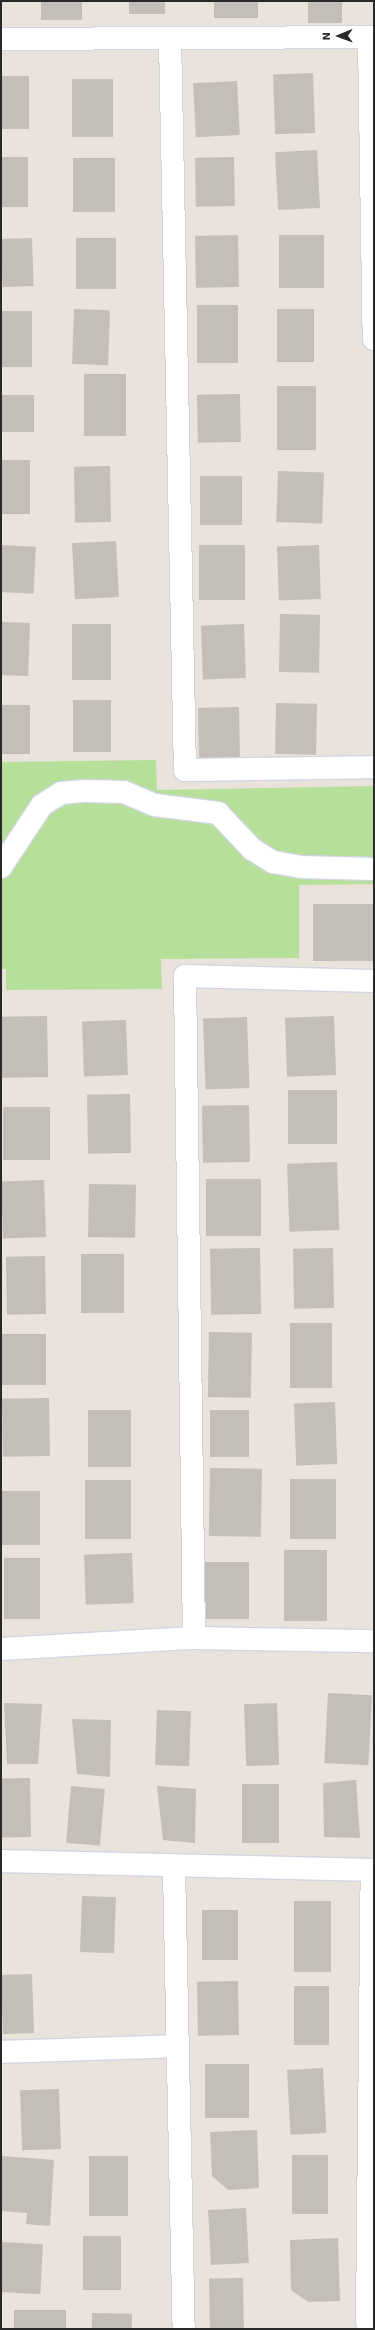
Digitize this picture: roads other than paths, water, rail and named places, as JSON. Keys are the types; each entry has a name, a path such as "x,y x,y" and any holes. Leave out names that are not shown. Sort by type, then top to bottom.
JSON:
{"street":[{"path":"1,39 372,37 374,339"},
{"path":"170,38 185,770 374,767"},
{"path":"1,867 42,804 61,793 84,791 124,792 155,805 218,812 252,849 273,862 300,867 374,869"},
{"path":"194,1638 185,976 374,981"},
{"path":"1,1649 194,1638 374,1641"},
{"path":"1,1861 174,1868 373,1870 372,2054 364,2324"},
{"path":"174,1868 184,2329"},
{"path":"1,2052 178,2046"}]}
